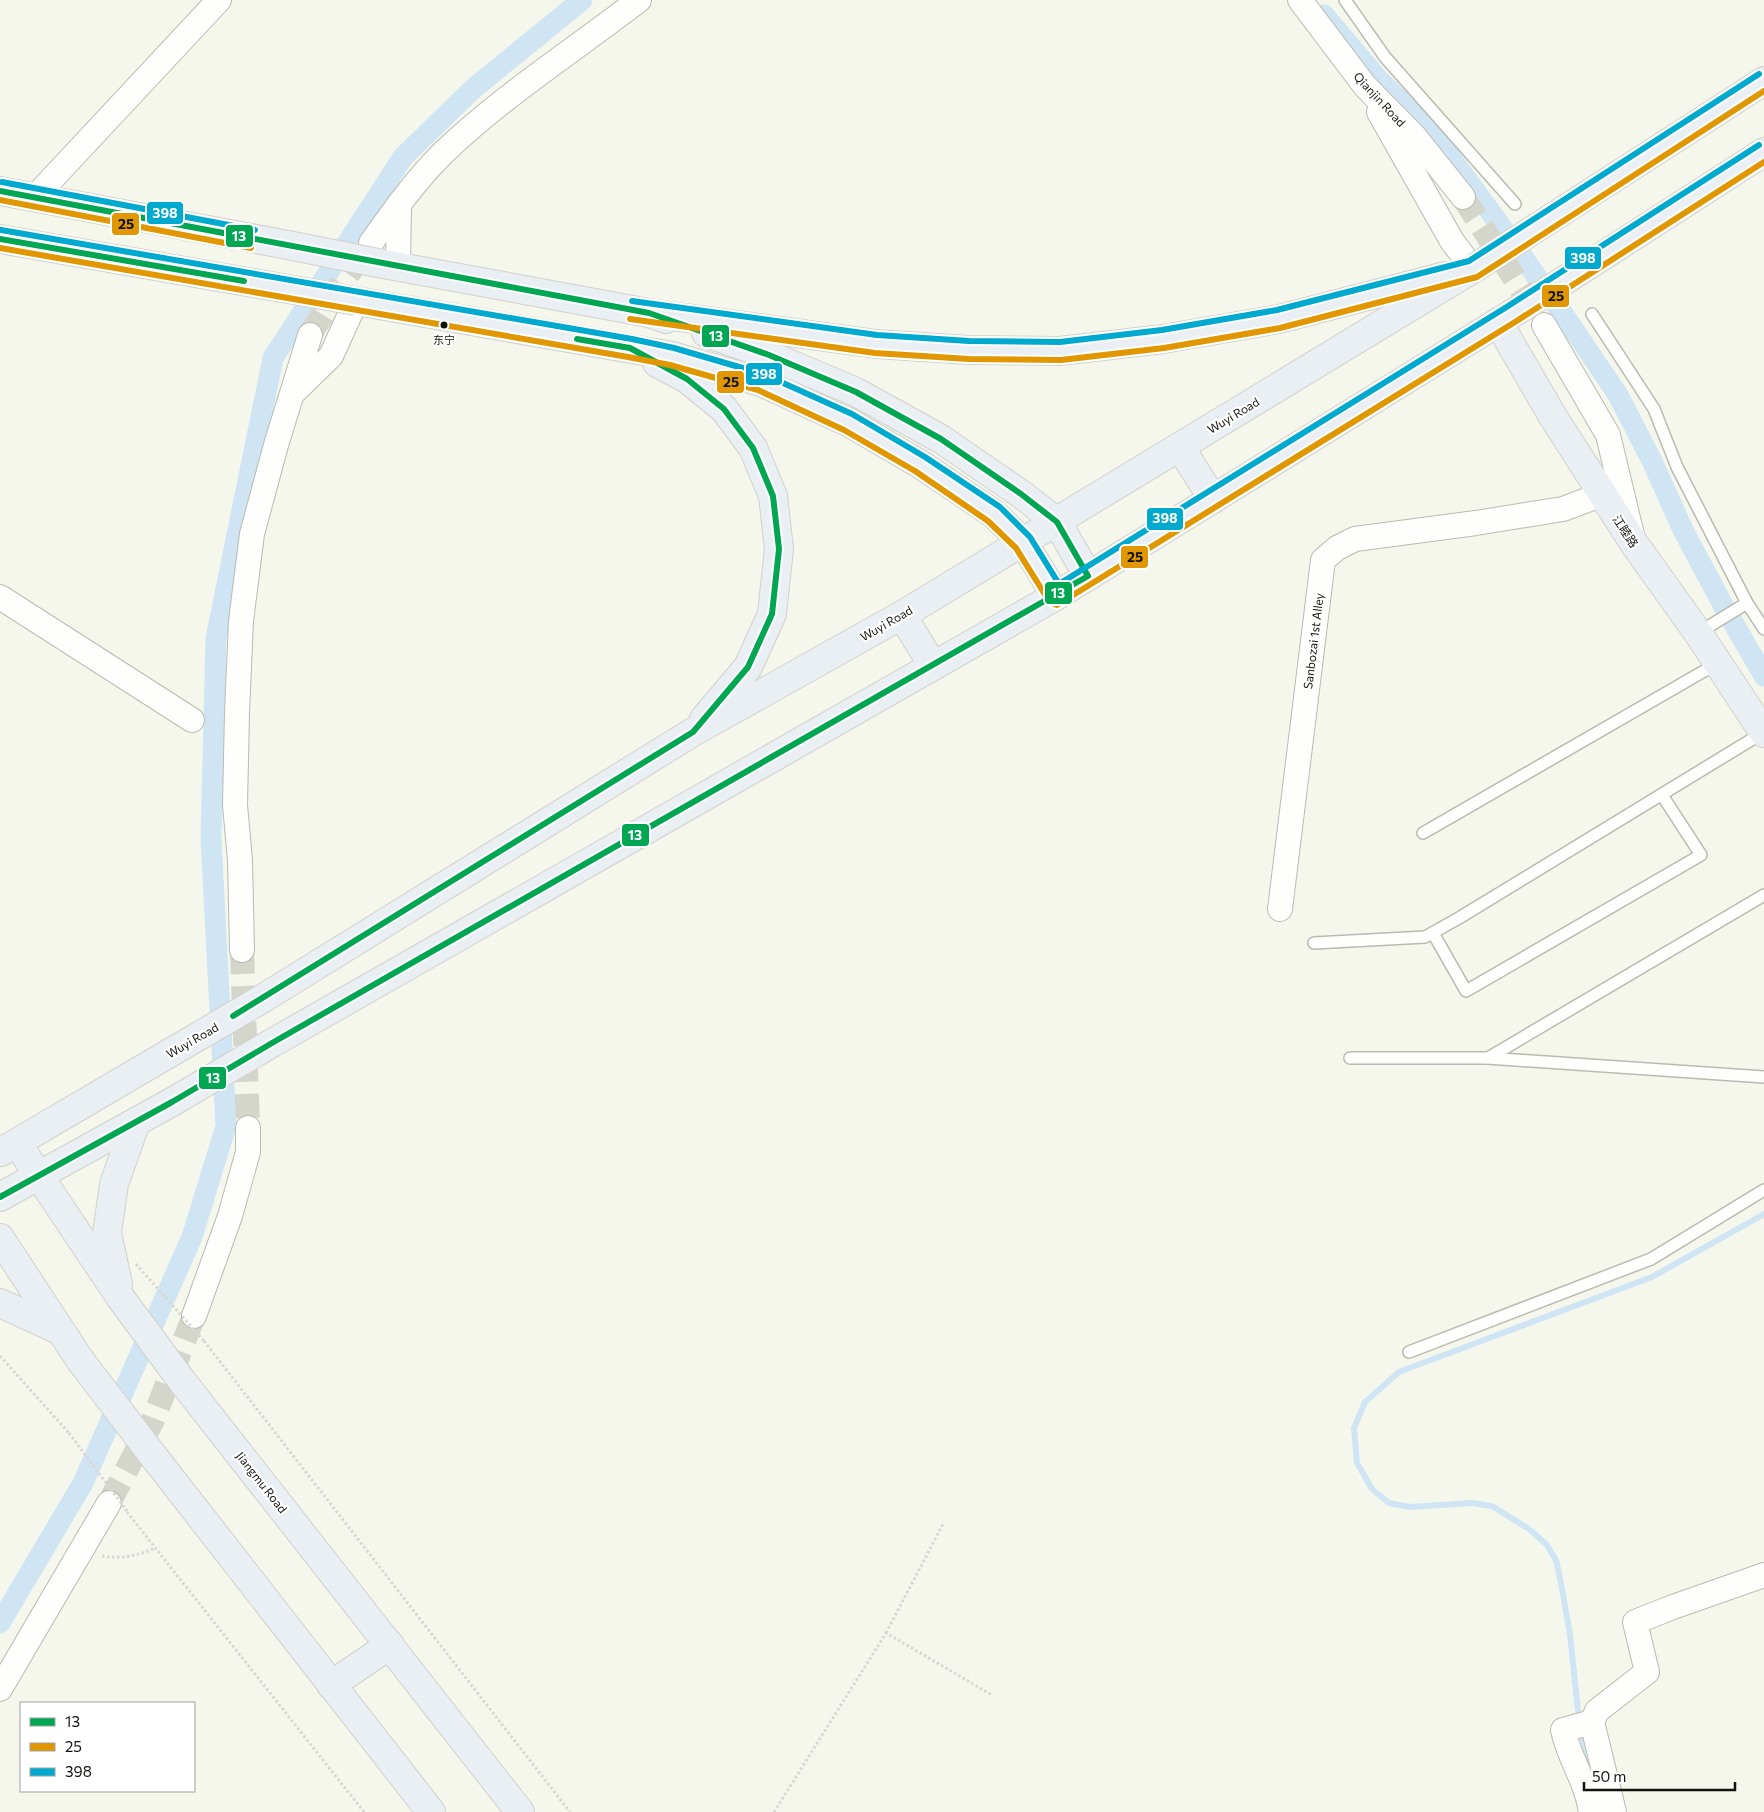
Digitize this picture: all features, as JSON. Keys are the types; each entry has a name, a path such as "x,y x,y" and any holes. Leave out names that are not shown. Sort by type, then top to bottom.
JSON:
{"main road":[{"name":"Wuyi Road","path":"8,1148 262,999 693,732 902,615 1475,268 1764,81"},
{"path":"0,1197 172,1102 272,1043 1056,596 1584,268 1764,152"},
{"path":"0,191 288,245 382,257 649,313 876,344 969,350 1060,351 1163,339 1279,319 1475,268"},
{"path":"0,239 630,348 672,356 761,382 848,422 920,464 994,514 1023,542 1056,596"},
{"path":"649,313 769,355 856,392 941,439 1020,494 1056,522 1088,576"},
{"name":"江睦路","path":"1504,318 1552,415 1633,542 1698,633 1764,733"},
{"path":"630,348 687,379 724,409 753,448 773,496 779,549 772,614 748,667 693,732"},
{"path":"920,464 941,439"},
{"path":"1180,447 1213,499"},
{"path":"902,615 932,666"},
{"path":"120,1297 107,1233 114,1184 136,1122"},
{"name":"Jiangmu Road","path":"8,1148 38,1177 120,1297 182,1381 520,1812"},
{"path":"0,1238 80,1360 150,1454 430,1812"},
{"path":"0,1303 60,1330"},
{"path":"331,1685 390,1645"}],"street":[{"path":"35,197 219,0"},
{"path":"382,257 399,204 442,155 495,108 639,0"},
{"name":"Qianjin Road","path":"1300,0 1365,86 1415,137 1463,197"},
{"path":"1365,86 1452,241 1475,268"},
{"path":"382,257 399,204"},
{"path":"292,393 331,356 356,301"},
{"path":"1544,325 1608,435 1633,542"},
{"path":"242,950 240,860 235,805 241,621 252,534 310,335"},
{"name":"Sanbozai 1st Alley","path":"1280,909 1323,560 1337,548 1355,539 1504,519 1563,508 1603,494"},
{"path":"0,597 192,720"},
{"path":"194,1316 230,1216 248,1152 248,1128"},
{"path":"0,1689 82,1552 118,1507"},
{"path":"1614,1812 1591,1722 1597,1711 1647,1672 1636,1622 1673,1607 1764,1576"},
{"path":"1591,1722 1563,1730 1566,1747 1583,1780 1591,1812"}],"lane":[{"path":"1345,0 1385,57 1515,204"},
{"path":"1592,314 1654,409 1677,467 1747,603 1764,629"},
{"path":"1698,633 1747,603"},
{"path":"1424,833 1718,663"},
{"path":"1314,944 1425,937 1764,733"},
{"path":"1433,933 1466,991 1700,855 1662,795"},
{"path":"1487,1058 1764,895"},
{"path":"1350,1058 1487,1058 1764,1077"},
{"path":"1409,1352 1651,1259 1764,1190"}],"path":[{"path":"136,1264 204,1341 570,1812"},
{"path":"0,1356 69,1433 118,1507 155,1548 364,1812"},
{"path":"774,1812 886,1633 944,1522"},
{"path":"82,1552 107,1557 118,1557 141,1554 155,1548"},
{"path":"886,1633 992,1695"}],"waterway":[{"path":"0,1623 83,1483 192,1237 226,1126 211,839 216,638 273,358 403,157 473,89 582,0"},
{"path":"1324,15 1378,79 1428,127 1564,315 1618,395 1652,461 1683,530 1764,676"},
{"path":"1579,1720 1570,1635 1561,1583 1556,1560 1546,1544 1529,1529 1492,1506 1472,1503 1410,1507 1389,1503 1372,1489 1357,1463 1354,1428 1365,1402 1399,1372 1652,1277 1764,1214"},
{"path":"1580,1730 1592,1768"}],"tunnel":[{"path":"1463,197 1544,325"},
{"path":"310,335 341,284 368,246"},
{"path":"242,950 248,1128"},
{"path":"109,1503 153,1420 194,1316"}],"transit line":[{"name":"398","path":"632,301 877,335 969,341 1060,342 1162,330 1277,310 1469,261 1759,74"},
{"name":"25","path":"630,319 875,353 969,359 1061,360 1164,348 1280,328 1477,277 1764,91"},
{"name":"398","path":"1,230 632,339 674,348 763,374 852,414 925,457 1000,507 1030,537 1059,584 1505,308 1759,145"},
{"name":"25","path":"0,248 628,357 670,365 758,390 844,430 915,471 988,521 1016,548 1049,601 1057,605 1515,322 1764,162"},
{"name":"398","path":"2,182 255,230"},
{"name":"13","path":"0,191 649,313 769,355 856,392 941,439 1021,494 1057,522 1088,576 172,1102 0,1197"},
{"name":"25","path":"0,200 251,248"},
{"name":"13","path":"0,239 244,281"},
{"name":"13","path":"233,1016 693,732 748,667 772,614 779,549 773,496 753,448 724,409 687,379 630,348 577,339"}],"place":[{"name":"东宁","path":"444,325"}]}
